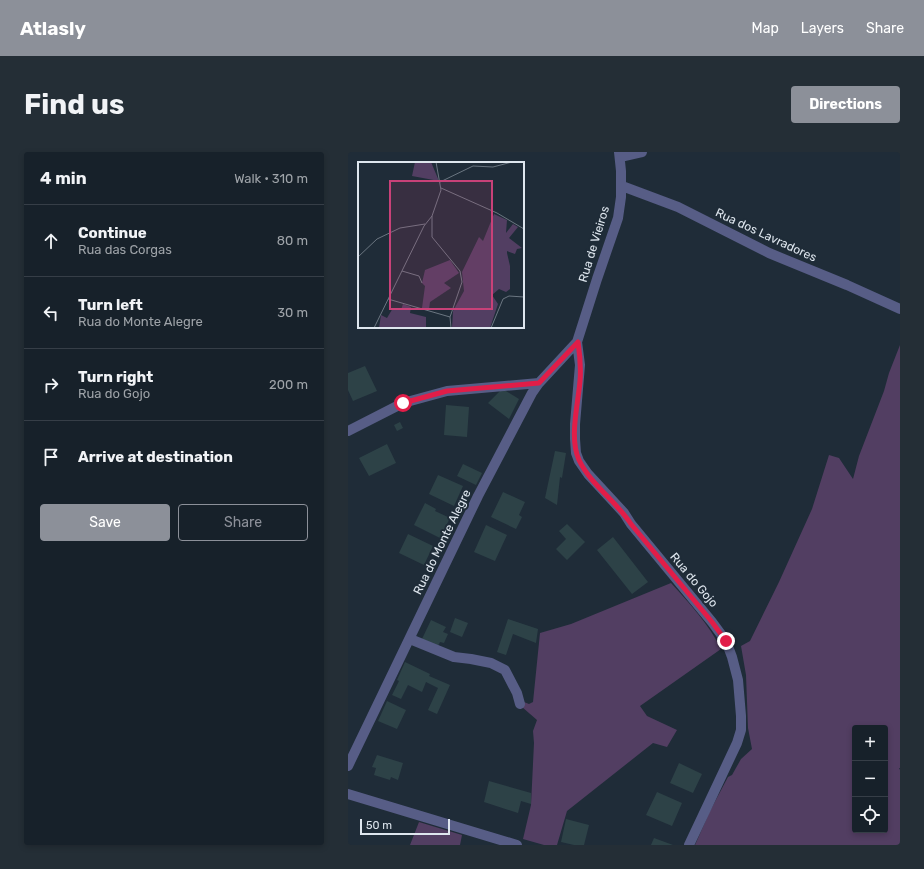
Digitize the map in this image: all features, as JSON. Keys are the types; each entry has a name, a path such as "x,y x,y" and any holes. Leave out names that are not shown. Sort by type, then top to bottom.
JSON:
{"street":[{"path":"620,155 642,152"},
{"name":"Rua de Vieiros","path":"578,342 597,279 618,218 622,186 620,155"},
{"name":"Rua dos Lavradores","path":"622,186 678,207 769,253 847,285 900,309"},
{"name":"Rua do Monte Alegre","path":"348,766 478,496 532,393 539,383 578,342"},
{"name":"Rua do Gojo","path":"578,342 580,365 575,439 576,453 588,474 624,513 631,524 726,641 738,680 741,730 737,743 689,845"},
{"path":"348,431 403,403 447,391 539,383"},
{"path":"410,639 454,657 491,663 504,670 517,692 520,704"},
{"path":"348,794 517,845"}],"shaded area":[{"path":"900,345 900,845 695,845 710,811 728,777 732,775 741,759 752,749 748,728 746,675 741,646 750,641 779,582 812,509 829,455 839,458 853,479 859,456"},
{"path":"671,583 705,622 721,649 640,706 647,716 677,730 667,747 653,743 567,811 557,845 544,845 523,839 531,805 534,743 533,731 537,720 522,707 524,702 529,704 533,702 540,633 571,624"},
{"path":"419,822 462,835 460,845 410,845"}],"building":[{"path":"365,366 377,391 353,401 348,390 348,373"},
{"path":"500,391 506,391 519,399 509,419 488,403"},
{"path":"446,405 469,407 467,437 444,435"},
{"path":"400,422 403,428 397,431 394,425"},
{"path":"387,444 396,463 369,476 359,458"},
{"path":"555,451 566,453 562,478 560,477 557,505 545,498"},
{"path":"463,464 482,473 476,485 457,476"},
{"path":"438,475 463,486 454,506 429,494"},
{"path":"503,492 525,502 519,515 522,517 516,529 491,517"},
{"path":"425,503 436,509 435,511 450,518 440,538 414,525"},
{"path":"567,524 585,542 567,560 556,549 566,539 559,531"},
{"path":"486,525 507,535 495,561 474,552"},
{"path":"408,534 433,546 424,565 399,553"},
{"path":"613,537 648,582 632,594 597,550"},
{"path":"455,618 468,623 462,637 450,632"},
{"path":"508,619 538,629 536,643 513,634 506,655 497,652"},
{"path":"431,620 446,627 443,632 448,634 444,643 440,642 438,646 422,639"},
{"path":"405,662 430,674 429,676 450,685 437,714 428,710 438,688 426,682 422,692 408,685 401,699 392,695 399,681 397,680"},
{"path":"387,701 406,710 397,729 378,721"},
{"path":"377,755 403,763 398,780 391,777 390,780 374,775 376,768 372,767"},
{"path":"679,763 702,774 693,793 670,783"},
{"path":"489,781 531,793 531,804 521,801 518,813 484,802"},
{"path":"657,792 682,803 672,826 646,815"},
{"path":"566,819 589,825 584,845 574,845 561,842"},
{"path":"654,838 673,845 651,845"}],"route":[{"path":"403,403 447,391 539,383 578,342 580,355 580,381 575,424 576,453 588,474 624,513 631,524 726,641"}]}
